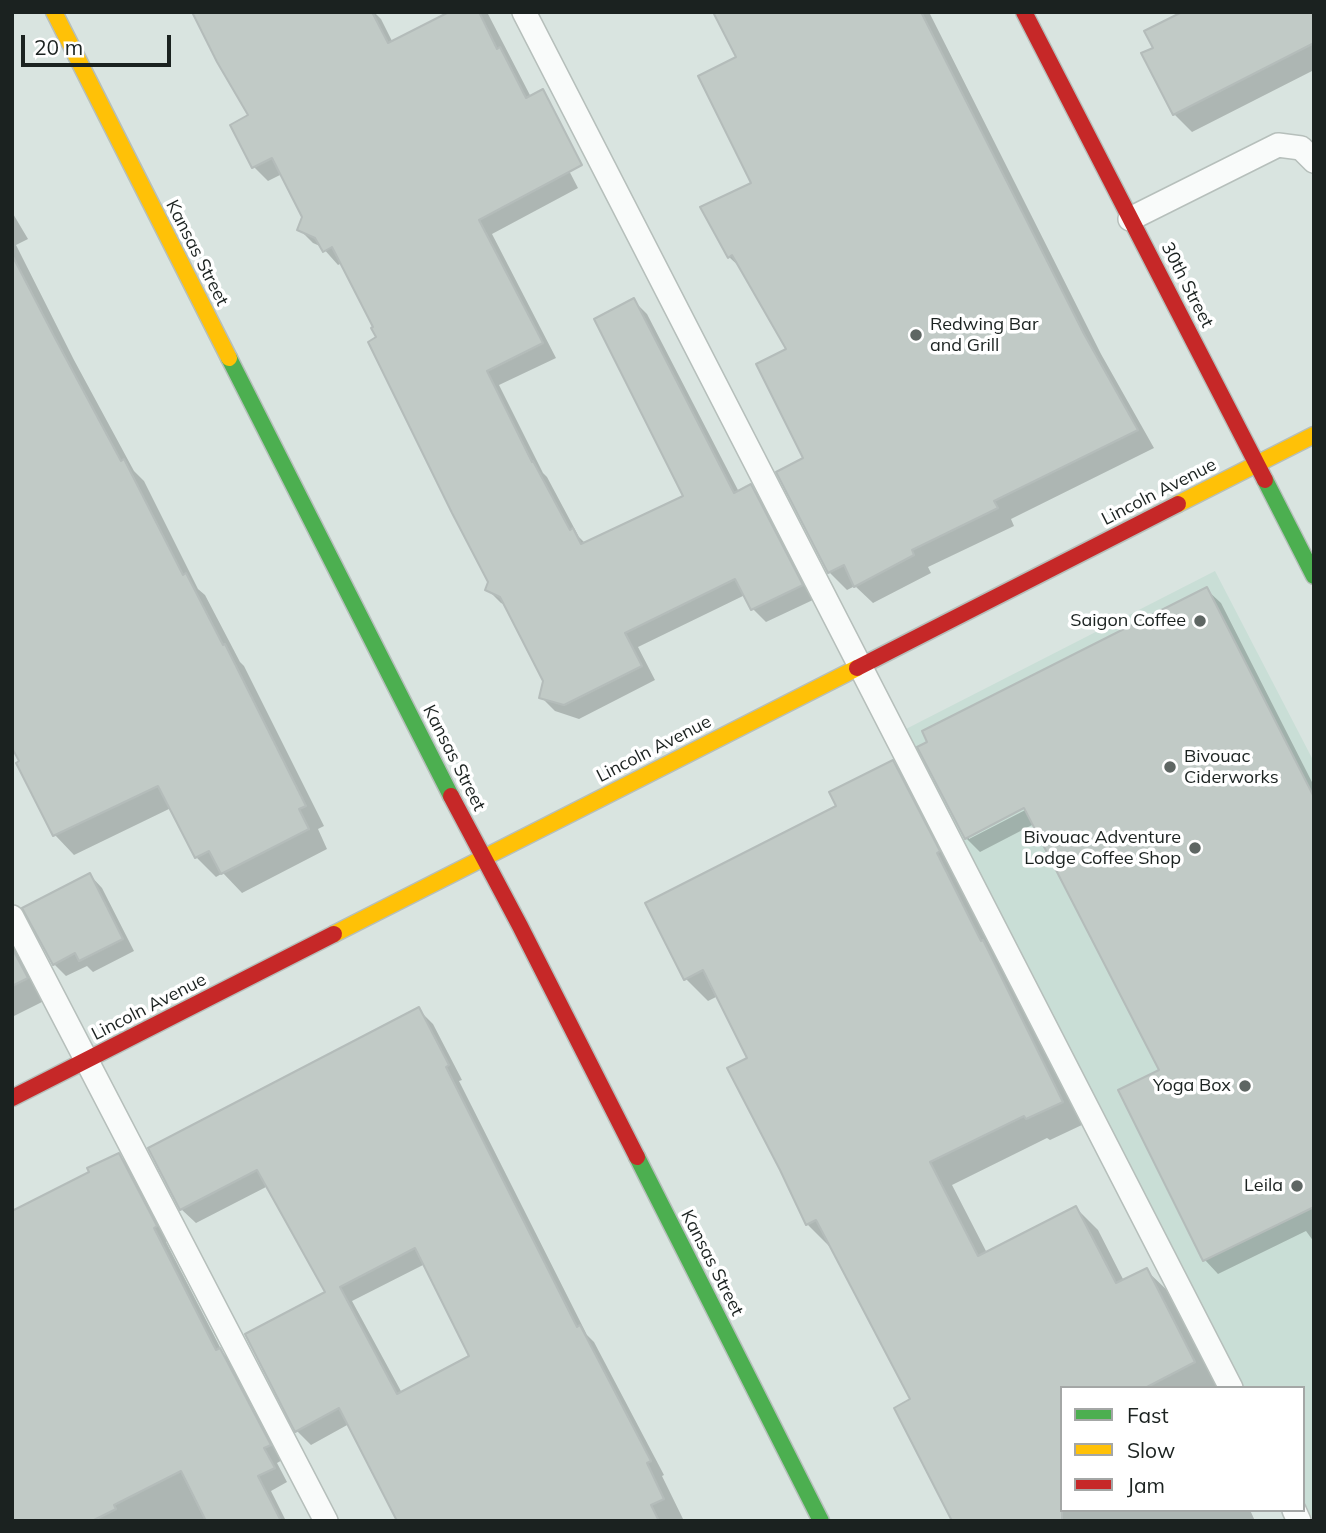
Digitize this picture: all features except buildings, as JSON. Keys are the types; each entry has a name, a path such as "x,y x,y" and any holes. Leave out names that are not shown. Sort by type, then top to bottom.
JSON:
{"street":[{"name":"Kansas Street","path":"54,12 821,1521"},
{"name":"30th Street","path":"1024,12 1314,576"},
{"name":"Lincoln Avenue","path":"12,1098 1314,435"}],"lane":[{"path":"524,12 1230,1386"},
{"path":"1130,219 1278,145 1301,148 1314,161"},
{"path":"12,917 326,1521"}],"shaded area":[{"path":"1215,571 1314,762 1314,1521 1305,1504 1305,1386 1244,1386 906,729"}],"traffic: fast":[{"path":"229,358 451,796"},
{"path":"1265,480 1314,576"},
{"path":"637,1157 821,1521"}],"traffic: slow":[{"path":"54,12 229,358"},
{"path":"1178,504 1314,435"},
{"path":"334,934 857,668"}],"traffic: jam":[{"path":"1024,12 1265,480"},
{"path":"857,668 1178,504"},
{"path":"451,796 637,1157"},
{"path":"12,1098 334,934"}],"place":[{"name":"Redwing Bar and Grill","path":"916,335"},
{"name":"Saigon Coffee","path":"1200,621"},
{"name":"Bivouac Ciderworks","path":"1170,767"},
{"name":"Bivouac Adventure Lodge Coffee Shop","path":"1195,848"},
{"name":"Yoga Box","path":"1245,1086"},
{"name":"Leila","path":"1297,1186"}]}
